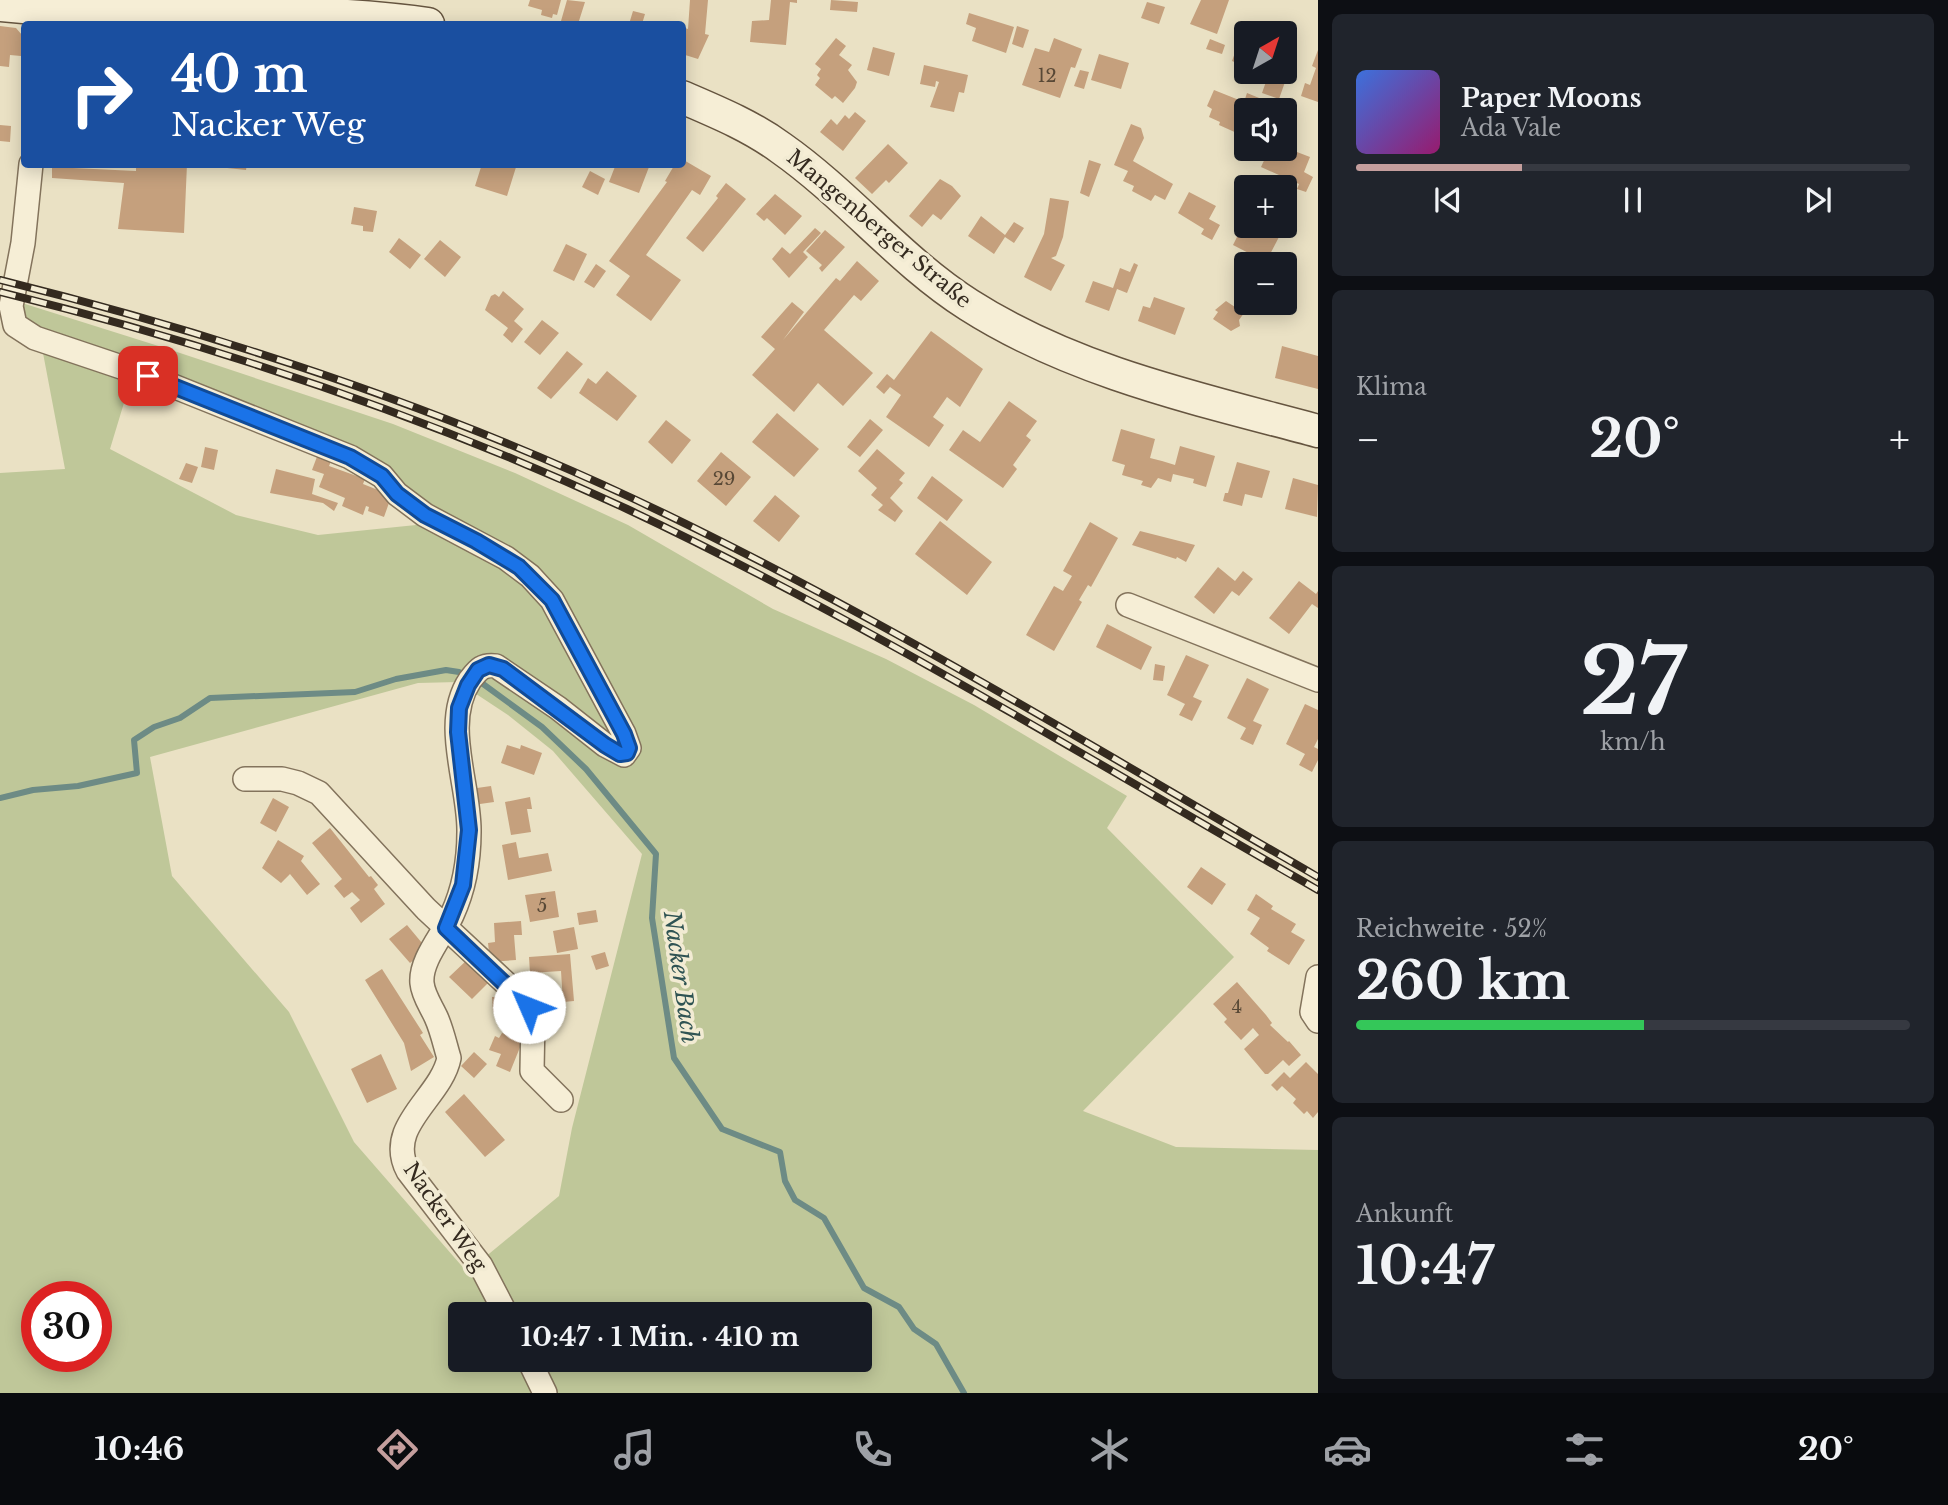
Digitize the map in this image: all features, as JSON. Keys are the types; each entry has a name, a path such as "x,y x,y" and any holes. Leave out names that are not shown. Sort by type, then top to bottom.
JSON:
{"main road":[{"path":"0,5 40,16 258,12 386,21"},
{"name":"Mangenberger Straße","path":"686,99 736,120 782,149 902,253 967,304 1021,336 1080,362 1220,405 1318,431"}],"street":[{"name":"Nacker Weg","path":"32,168 23,243 10,306 15,325 35,338 148,376 358,461 382,476 397,494 419,511 519,567 545,592 563,617 629,748 624,755 605,745 503,669 489,665 478,670 468,685 459,708 458,732 469,830 463,885 446,928 427,962 422,982 437,1019 448,1063 409,1124 402,1146 404,1163 481,1266 500,1302"},
{"path":"1128,605 1318,680"},
{"path":"245,779 282,779 319,793 426,909 529,1007 533,1024 532,1071 561,1100"},
{"path":"1318,977 1312,1012 1318,1021"},
{"path":"534,1372 545,1393"}],"green space":[{"path":"22,303 393,424 515,473 628,525 773,609 886,659 974,705 1127,796 1107,828 1234,957 1083,1111 1176,1147 1318,1150 1318,1393 0,1393 0,473 65,469 43,353 130,383 110,449 236,515 318,535 416,525 360,454 29,326","holes":["458,682 508,715 553,751 642,854 572,1128 559,1196 467,1272 354,1142 289,1012 172,876 150,757 418,683"]}],"building":[{"path":"530,0 561,0 557,15 553,14 552,18 541,15 542,10 528,6"},
{"path":"567,0 585,2 579,21 561,21"},
{"path":"690,0 708,0 705,34 709,35 698,59 686,55 686,28 688,29"},
{"path":"771,0 797,0 797,3 790,2 786,45 750,42 752,21 769,20"},
{"path":"831,0 858,2 857,12 830,10"},
{"path":"1201,0 1229,0 1217,34 1190,24"},
{"path":"1147,2 1165,7 1159,24 1141,18"},
{"path":"633,11 645,14 643,21 630,21"},
{"path":"969,13 1014,27 1006,53 972,41 976,28 966,24"},
{"path":"0,26 16,28 21,34 21,56 10,55 9,67 0,66"},
{"path":"1017,26 1029,30 1023,48 1012,44"},
{"path":"836,38 846,46 839,55 852,65 848,70 857,82 843,103 835,96 832,99 815,85 820,78 817,75 821,69 815,64"},
{"path":"1054,38 1082,49 1075,68 1071,67 1060,98 1022,85 1035,48 1049,52"},
{"path":"1210,39 1225,45 1222,54 1206,49"},
{"path":"873,47 895,53 889,76 867,70"},
{"path":"1318,50 1318,102 1301,96 1305,83 1310,85 1316,68 1312,66"},
{"path":"1099,54 1129,63 1121,89 1091,80"},
{"path":"924,65 968,75 964,93 959,92 954,112 930,107 939,82 936,81 935,87 920,84"},
{"path":"1080,70 1089,72 1084,89 1074,86"},
{"path":"1265,84 1284,84 1279,98 1262,93"},
{"path":"1214,90 1234,98 1234,132 1209,117 1212,109 1207,106"},
{"path":"1247,93 1259,98 1245,98"},
{"path":"855,112 866,121 843,151 820,132 831,119 837,125 845,115 849,119"},
{"path":"1131,124 1141,128 1144,138 1133,161 1173,184 1165,200 1155,195 1151,201 1132,191 1134,186 1123,181 1128,171 1114,165"},
{"path":"0,125 11,126 10,142 0,141"},
{"path":"888,144 908,163 889,183 886,180 872,194 855,178"},
{"path":"1297,152 1310,157 1304,172 1313,177 1306,192 1297,189 1297,175 1279,175 1261,167 1264,161 1297,161"},
{"path":"1089,160 1101,164 1089,197 1080,193"},
{"path":"686,161 711,176 700,195 692,190 646,255 681,280 651,321 616,295 630,276 609,261 667,182 665,181 673,168 686,168"},
{"path":"52,168 136,171 136,168 187,168 184,233 118,229 124,183 52,178"},
{"path":"481,168 516,168 507,196 475,186"},
{"path":"614,168 649,168 639,193 609,182"},
{"path":"590,171 605,179 598,195 582,187"},
{"path":"940,179 952,186 961,196 941,220 933,214 922,227 909,216"},
{"path":"726,183 746,199 703,252 686,238 718,198 716,196"},
{"path":"1189,192 1216,206 1209,219 1220,225 1212,240 1201,234 1204,229 1178,213"},
{"path":"775,194 802,216 785,235 767,218 764,221 756,214"},
{"path":"1050,198 1069,201 1063,237 1056,256 1051,258 1065,265 1051,291 1024,277 1044,234"},
{"path":"354,207 377,211 373,232 363,231 363,226 351,224"},
{"path":"981,216 1005,235 1014,222 1024,228 1014,243 1005,237 994,254 968,236"},
{"path":"815,228 821,233 803,252 808,257 789,278 772,259 782,247 790,254"},
{"path":"825,230 845,247 822,272 819,268 822,265 806,251"},
{"path":"399,238 421,255 410,269 389,252"},
{"path":"1236,238 1278,238 1271,252 1247,252 1233,245"},
{"path":"440,240 461,257 445,277 424,259"},
{"path":"566,244 587,254 574,281 553,271"},
{"path":"857,261 879,281 861,301 854,295 824,330 873,373 843,406 818,383 794,412 752,375 775,349 761,337 792,302 804,312 783,340 836,278 840,281"},
{"path":"1134,263 1138,265 1127,293 1117,289 1109,311 1085,302 1093,281 1113,288 1120,268 1130,272"},
{"path":"596,264 606,271 594,288 584,282"},
{"path":"503,291 524,309 514,321 523,329 512,343 503,335 508,328 485,310 491,296 495,294 499,297"},
{"path":"1154,297 1185,308 1175,335 1138,321 1143,306 1150,308"},
{"path":"1226,301 1234,306 1234,315 1243,315 1239,320 1240,326 1231,331 1213,319 1218,312 1215,310"},
{"path":"542,320 559,333 540,355 524,342"},
{"path":"931,331 983,369 960,407 947,397 933,417 944,425 929,447 886,417 901,395 890,387 884,394 876,387 887,374 894,380"},
{"path":"1282,346 1318,356 1318,389 1275,378"},
{"path":"567,351 583,364 551,399 537,388"},
{"path":"607,371 637,396 617,421 579,393 588,378 596,384"},
{"path":"1009,401 1037,421 1026,436 1031,440 1013,465 1017,469 1003,488 949,450 963,430 980,442"},
{"path":"777,413 819,449 794,477 752,442"},
{"path":"870,419 883,430 860,457 847,447"},
{"path":"666,420 691,440 672,464 648,442"},
{"path":"1121,429 1155,439 1150,458 1175,465 1180,446 1215,456 1206,487 1193,483 1194,479 1173,474 1171,482 1158,478 1151,488 1141,485 1143,481 1122,475 1125,465 1112,461"},
{"path":"205,447 218,450 214,470 201,467"},
{"path":"877,449 905,473 899,480 903,483 890,498 903,511 895,522 878,510 883,505 871,495 877,488 858,471"},
{"path":"721,452 751,477 726,506 697,481"},
{"path":"318,454 332,459 329,466 365,479 363,484 383,492 390,500 384,517 368,511 369,507 366,506 363,515 342,506 345,498 319,487 324,474 312,470"},
{"path":"1237,462 1270,471 1262,498 1245,494 1242,506 1223,501"},
{"path":"186,463 198,467 192,483 179,479"},
{"path":"276,469 315,479 312,494 338,503 334,511 323,503 270,493"},
{"path":"932,476 963,500 947,521 917,498"},
{"path":"1293,478 1318,485 1317,517 1285,509"},
{"path":"775,495 800,516 779,542 753,521"},
{"path":"940,521 992,562 967,595 915,554"},
{"path":"1090,522 1118,538 1091,587 1088,585 1079,600 1082,602 1054,651 1026,635 1054,586 1063,591 1072,576 1063,571"},
{"path":"1140,531 1195,545 1186,562 1132,545"},
{"path":"1218,567 1235,581 1243,571 1253,579 1239,596 1232,591 1214,614 1194,597"},
{"path":"1299,581 1316,594 1318,591 1318,608 1312,604 1289,634 1269,618"},
{"path":"1107,624 1152,647 1141,670 1096,647"},
{"path":"1186,655 1209,665 1193,697 1202,701 1192,721 1179,715 1185,704 1167,695"},
{"path":"1155,664 1165,666 1163,681 1153,680"},
{"path":"1247,678 1269,689 1253,721 1262,725 1253,745 1240,739 1246,728 1227,718"},
{"path":"1305,704 1318,710 1318,739 1314,747 1318,749 1318,760 1312,772 1299,765 1305,754 1286,744"},
{"path":"507,745 520,749 521,745 542,753 534,775 501,763"},
{"path":"491,786 494,802 473,805 470,789"},
{"path":"530,797 532,809 527,809 531,832 511,835 505,802"},
{"path":"273,798 289,807 276,832 260,823"},
{"path":"330,828 378,885 374,889 385,904 361,923 350,908 360,900 352,892 344,898 334,886 342,879 312,843"},
{"path":"278,840 304,856 301,861 320,884 307,895 290,874 281,883 262,868"},
{"path":"516,842 519,858 548,853 552,871 508,880 502,845"},
{"path":"1201,867 1226,884 1212,905 1187,887"},
{"path":"555,891 559,917 530,922 525,895"},
{"path":"1256,894 1273,906 1271,909 1296,924 1291,932 1305,940 1289,965 1267,951 1269,948 1250,934 1260,918 1247,910"},
{"path":"596,910 598,922 579,925 577,913"},
{"path":"521,921 522,935 514,935 516,960 490,962 488,943 495,942 494,923"},
{"path":"407,925 427,949 410,963 389,939"},
{"path":"574,927 578,949 557,953 553,931"},
{"path":"605,952 609,966 596,970 591,956"},
{"path":"570,954 574,1001 563,1002 561,971 530,973 529,957"},
{"path":"468,959 490,981 472,999 449,977"},
{"path":"382,969 423,1033 420,1035 434,1057 411,1071 404,1043 365,980"},
{"path":"1237,982 1266,1015 1272,1023 1270,1025 1301,1055 1289,1066 1283,1060 1265,1074 1244,1049 1259,1035 1253,1028 1241,1040 1224,1022 1227,1019 1213,1004"},
{"path":"492,997 499,997 499,1004 506,1004 506,1013 493,1012"},
{"path":"512,1013 527,1014 525,1035 510,1072 496,1066 501,1054 489,1050 495,1036 499,1038 502,1033 508,1035"},
{"path":"474,1052 487,1064 474,1078 461,1066"},
{"path":"381,1054 397,1089 367,1103 351,1069"},
{"path":"1306,1062 1318,1074 1318,1112 1313,1118 1307,1111 1304,1114 1293,1103 1296,1099 1282,1086 1277,1091 1271,1085 1284,1072 1290,1078"},
{"path":"464,1094 505,1140 485,1157 445,1112"}],"waterway":[{"name":"Nacker Bach","path":"0,798 33,790 78,786 137,773 134,740 154,727 180,718 210,698 355,692 396,679 446,670 459,672"},
{"name":"Nacker Bach","path":"479,681 542,727 586,769 656,854 652,918 674,1058 722,1129 780,1152 785,1181 795,1200 824,1218 864,1288 899,1307 914,1329 936,1344 964,1393"}],"railway":[{"path":"0,280 162,324 322,374 480,432 634,499 895,633 1318,877"},
{"path":"0,292 160,335 319,386 474,443 627,509 716,552 890,644 1318,890"}],"route":[{"path":"148,376 350,457 382,476 412,507 519,567 545,592 563,617 624,734 629,748 627,753 620,754 605,745 542,696 496,666 485,666 478,670 468,685 458,718 469,830 467,867 446,928 529,1007"}]}
